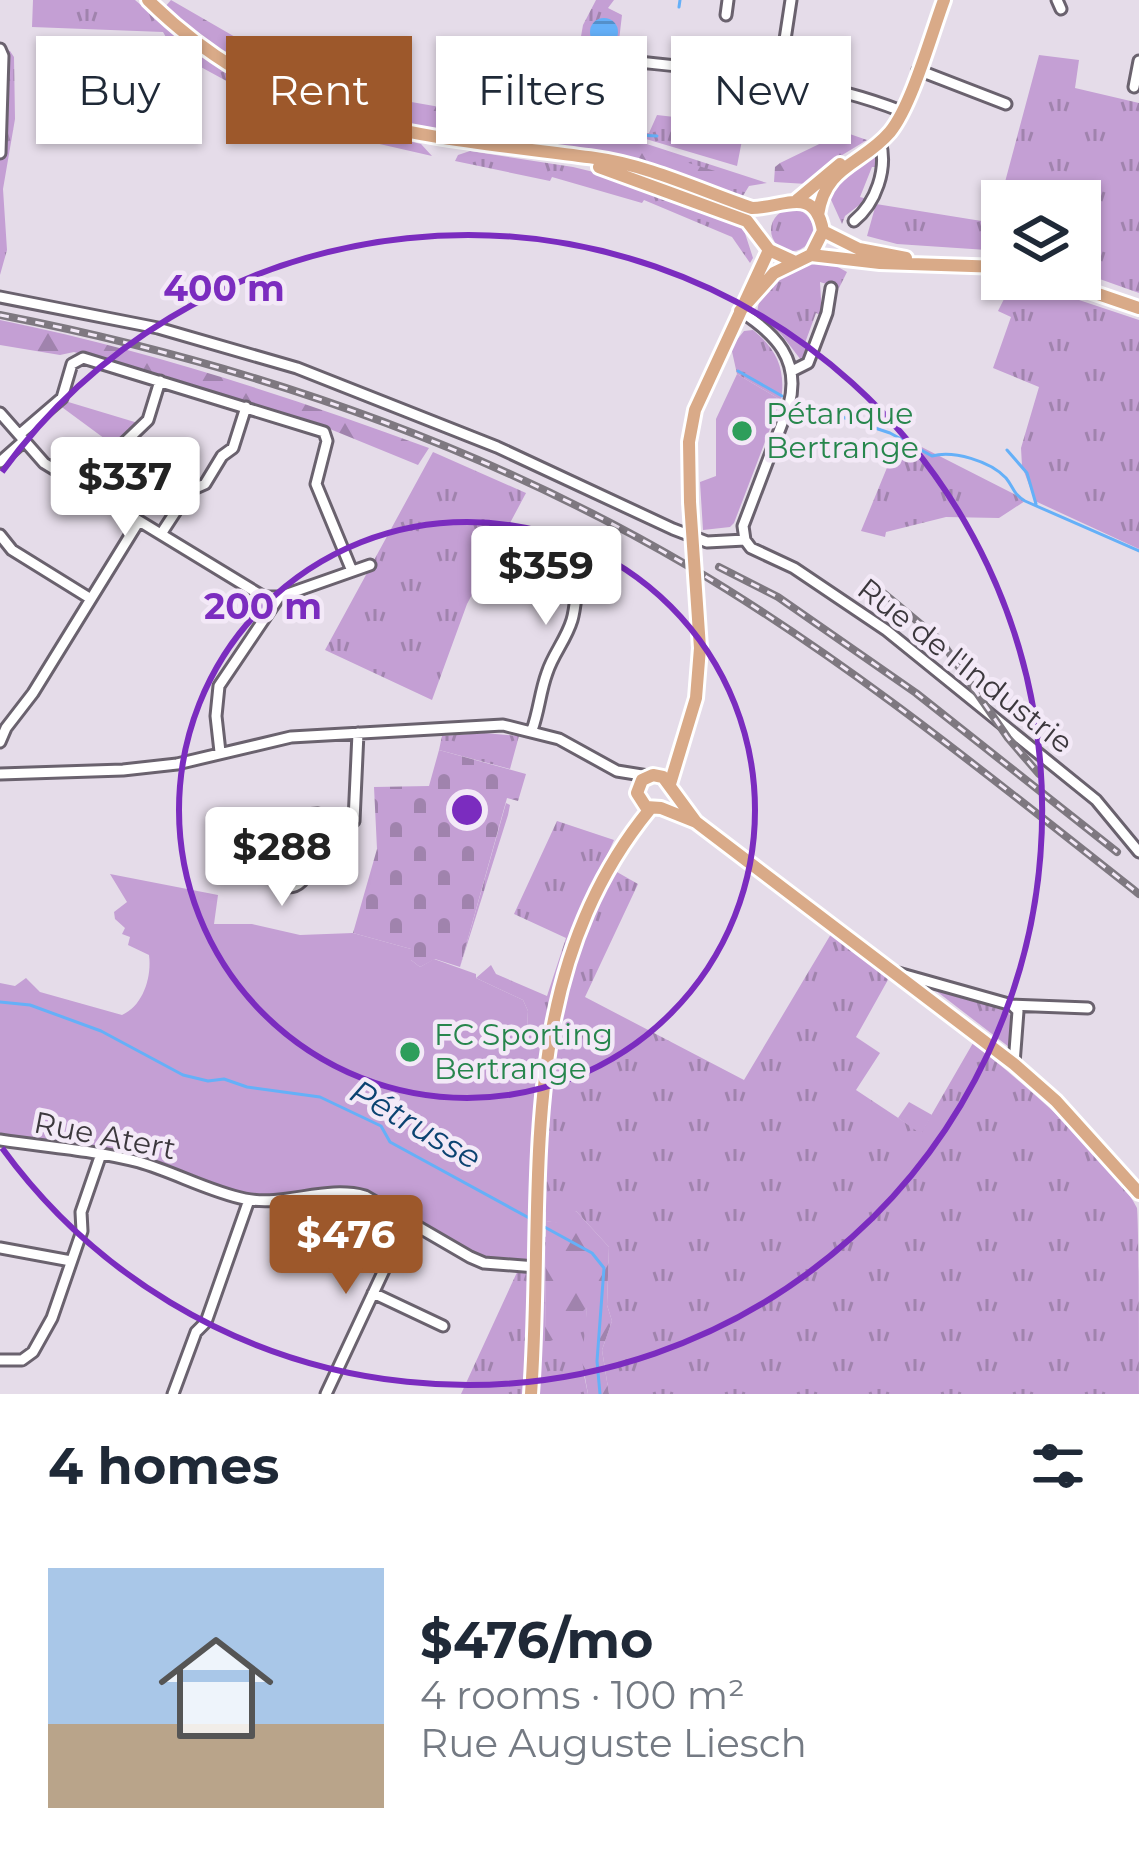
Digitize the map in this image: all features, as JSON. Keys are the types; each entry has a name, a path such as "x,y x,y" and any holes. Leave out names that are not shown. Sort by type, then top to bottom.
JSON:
{"main road":[{"path":"148,0 219,60 315,109 363,124 557,156 644,180 747,221 766,246 794,261"},
{"path":"811,255 823,231 818,214 821,195 828,182 880,141 902,111 944,0"},
{"path":"557,156 598,158 752,208 797,200 825,173 858,156"},
{"path":"797,200 818,214"},
{"path":"647,802 669,801 679,746 696,698 700,648 689,442 695,410 766,246 763,224 772,208"},
{"path":"823,231 859,249 943,264"},
{"path":"740,311 774,273 811,255 981,266"},
{"path":"1101,295 1139,308"},
{"path":"531,1394 538,1115 558,1001 602,886 647,802 650,776 679,746"},
{"path":"650,776 663,777 696,822"},
{"path":"647,802 696,822 1013,1064 1055,1101 1139,1193"}],"street":[{"path":"726,15 728,0"},
{"path":"786,36 791,0"},
{"path":"0,49 0,153"},
{"path":"1134,87 1139,62"},
{"path":"918,70 1006,104"},
{"path":"851,93 902,111"},
{"path":"854,221 868,209 886,160 880,141"},
{"path":"792,371 808,363 831,288"},
{"path":"0,297 142,324 297,368 497,447 707,542 745,540 743,526 792,395 792,371 779,341 740,311"},
{"path":"0,462 62,398 72,364 83,358 246,407 324,432 328,441 316,484 352,571"},
{"path":"94,494 122,445 148,420 160,381"},
{"path":"161,534 189,491 205,484 222,456 233,448 246,407"},
{"path":"0,412 44,463 264,597 279,597 370,565"},
{"path":"0,742 139,520"},
{"path":"0,536 12,550 91,599"},
{"path":"532,730 548,666 564,645 587,554 598,540"},
{"name":"Rue de l'Industrie","path":"745,540 902,643 1096,800 1139,852"},
{"path":"0,562 12,550"},
{"path":"220,752 219,686 279,597"},
{"path":"0,774 123,770 177,764 291,737 503,724 532,730 617,771 650,776"},
{"path":"291,850 295,827 304,815 354,821 358,733"},
{"path":"617,771 647,802"},
{"path":"291,850 304,857 307,872 299,884 281,886 271,878 269,866 276,853 291,850"},
{"path":"894,971 1012,1005 1088,1008"},
{"path":"1012,1005 1018,1012 1013,1064"},
{"name":"Rue Atert","path":"0,1140 101,1154 188,1177 249,1200 350,1192 484,1263 536,1267"},
{"path":"0,1360 22,1360 33,1352 52,1318 82,1231 81,1212 101,1154"},
{"path":"172,1394 196,1332 206,1322 249,1200"},
{"path":"326,1394 407,1221"},
{"path":"0,1248 71,1262"},
{"path":"373,1293 443,1326"}],"green space":[{"path":"33,0 135,0 178,36 163,32 32,27"},
{"path":"171,0 233,36 226,36 226,56 202,36 164,8"},
{"path":"596,0 614,0 608,8 622,15 620,36 581,36"},
{"path":"0,49 14,57 15,119 3,189 7,250 0,275"},
{"path":"202,53 226,69 226,81 202,68"},
{"path":"1039,55 1079,60 1075,88 1139,103 1139,293 1101,279 1101,180 1006,180"},
{"path":"412,102 436,106 435,131 412,126"},
{"path":"657,115 671,117 671,144 741,144 737,166 647,139 647,133"},
{"path":"851,134 867,140 824,166 807,184 774,182 780,163 819,144 851,144"},
{"path":"412,142 432,156 380,144"},
{"path":"525,144 601,144 588,153"},
{"path":"594,144 647,144 767,183 749,186 741,199 588,153"},
{"path":"626,144 725,174 732,178 731,188 714,192 617,159"},
{"path":"470,151 639,183 742,224 753,258 750,263 732,237 644,200 552,177 550,181 455,161"},
{"path":"873,153 879,154 879,167 872,167 860,197 867,199 842,224 828,193 837,180"},
{"path":"876,204 981,221 981,250 897,244 867,236"},
{"path":"792,209 807,215 813,230 807,245 792,251 777,245 771,230 777,215"},
{"path":"812,260 827,261 847,272 839,288 820,282 822,316 816,313 805,343 810,348 801,360 757,313 769,284 783,272"},
{"path":"1004,300 1079,300 1139,320 1139,549 1035,501 1022,466 1021,448 1039,387 993,368 1011,317 998,311"},
{"path":"0,320 217,376 429,448 418,465 325,427 74,352 60,355 0,345"},
{"path":"753,330 778,361 781,400 737,374 731,347 744,331"},
{"path":"737,374 781,400 734,523 703,530 700,482 716,476 716,419"},
{"path":"65,401 138,423 116,447 59,405"},
{"path":"900,436 1025,501 999,518 946,517 886,532 885,537 861,531"},
{"path":"433,452 526,493 467,604 432,700 325,650"},
{"path":"442,736 519,736 510,769 439,750"},
{"path":"439,750 526,774 518,801 507,798 460,967 435,959 420,967 411,960 411,949 353,933 377,849 374,787 429,786"},
{"path":"506,803 510,805 508,815 460,967"},
{"path":"557,821 614,840 603,864 638,884 585,997 744,1080 831,934 889,978 856,1037 880,1053 856,1090 921,1133 973,1043 1086,1143 1137,1208 1139,1394 609,1394 602,1350 612,1321 607,1305 609,1247 576,1211 563,1224 546,1221 546,1212 536,1206 528,1011 523,1000 476,978 491,965 496,974 547,996 566,938 514,914"},
{"path":"110,874 218,895 214,924 252,924 300,935 353,933 411,949 411,960 420,967 434,959 476,974 523,1000 528,1011 526,1046 545,1060 536,1267 484,1263 365,1197 249,1200 130,1160 0,1140 0,983 15,986 26,978 40,992 122,1015 136,1005 144,990 149,955 128,945 130,937 122,934 125,928 114,912 127,902"},
{"path":"931,987 1004,1007 1013,1019 1009,1047"},
{"path":"909,1102 932,1115 921,1134 898,1118"},
{"path":"576,1211 609,1247 607,1305 612,1321 602,1350 609,1394 588,1394 582,1361 587,1307 578,1316 574,1332 545,1343 546,1221 563,1223 567,1214"},
{"path":"536,1231 546,1237 545,1342 587,1305 584,1375 588,1394 461,1394"}],"water":[{"path":"598,19 610,19 617,26 617,36 591,36 591,26"}],"waterway":[{"path":"679,7 680,0"},
{"path":"647,135 657,136"},
{"path":"738,371 782,396"},
{"path":"806,405 890,433 932,456 981,462 1006,478 1025,501 1139,551"},
{"path":"1007,450 1027,473 1036,504"},
{"name":"Pétrusse","path":"0,1002 30,1005 101,1031 183,1075 320,1097 381,1126 390,1142 531,1219"},
{"name":"Pétrusse","path":"539,1224 592,1253 604,1268 597,1361 600,1394"}],"railway":[{"path":"0,315 268,382 442,445 609,522 807,642 920,723 1139,894"},
{"path":"719,567 778,597 916,693 1117,852"},
{"path":"875,586 941,641 1008,738 1039,774"}],"place":[{"name":"Pétanque Bertrange","path":"742,431"},
{"name":"FC Sporting Bertrange","path":"410,1052"}]}
